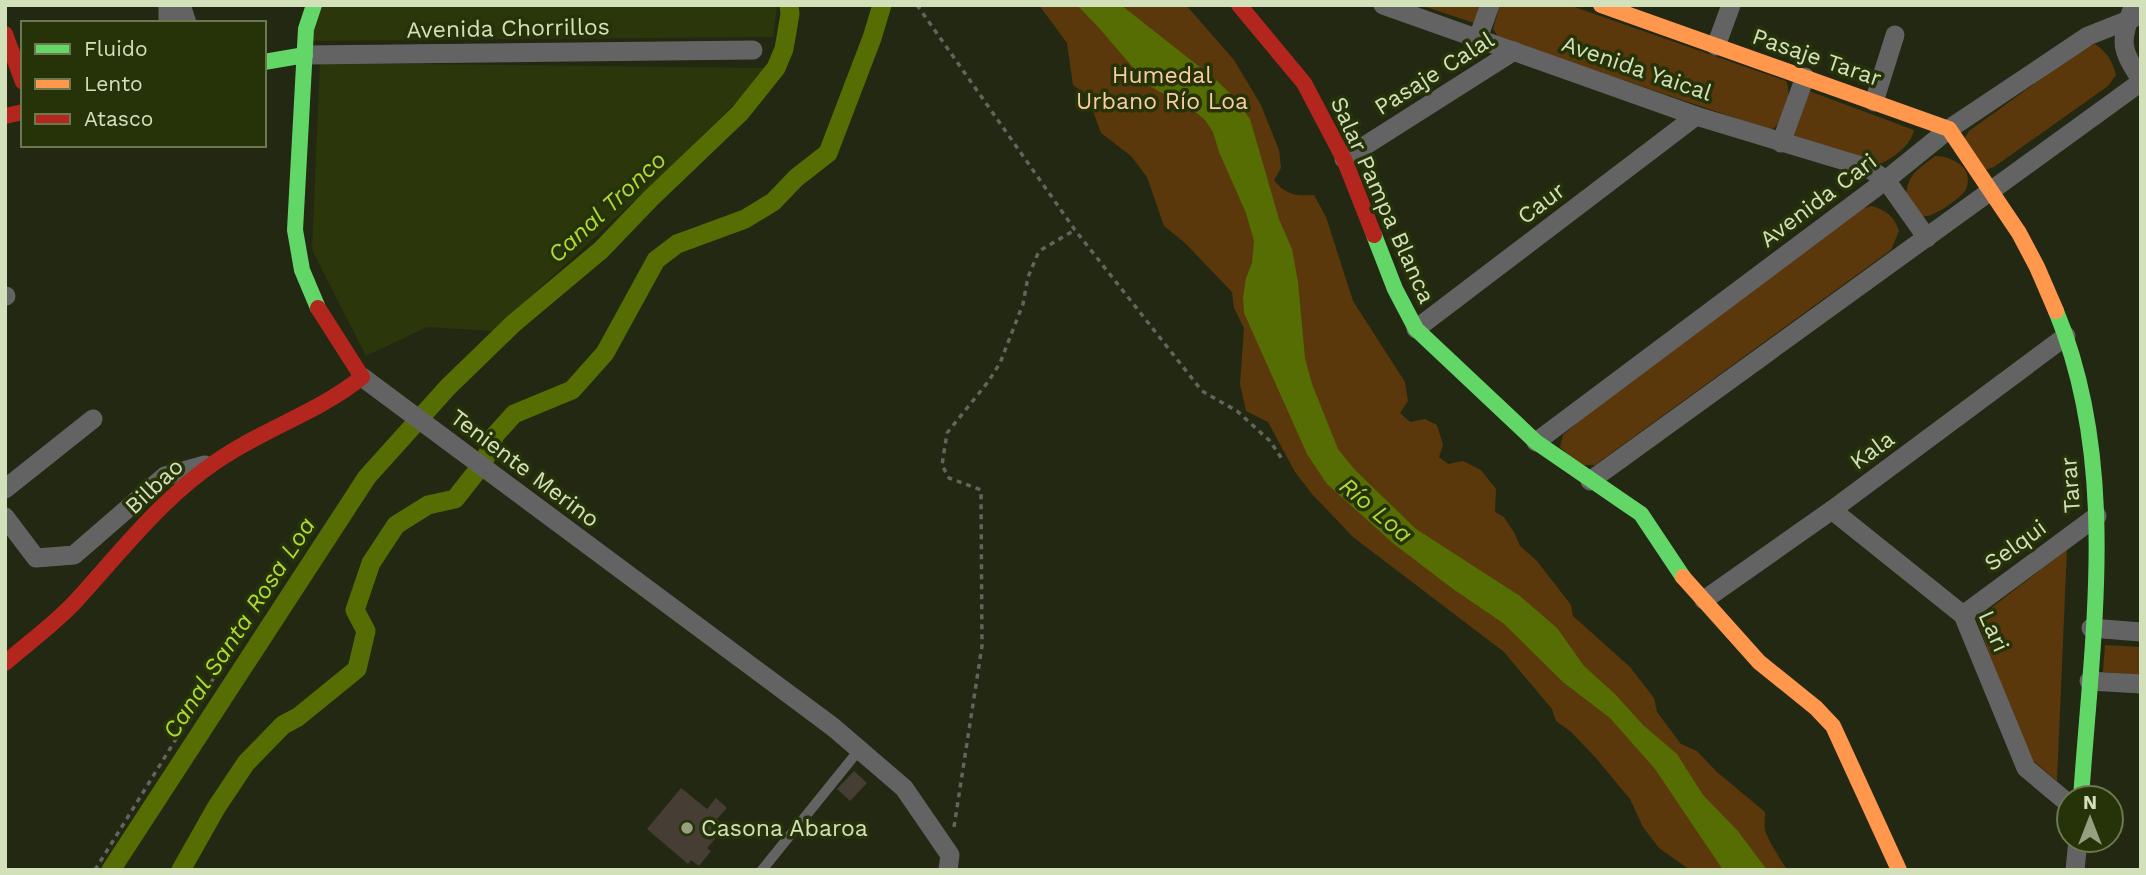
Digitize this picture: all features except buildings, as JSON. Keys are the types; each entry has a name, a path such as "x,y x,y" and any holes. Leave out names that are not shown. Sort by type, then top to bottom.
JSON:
{"street":[{"name":"Teniente Merino","path":"314,5 306,29 295,230 296,256 309,292 362,377 833,727 904,788 949,862"},
{"name":"Salar Pampa Blanca","path":"1240,5 1304,83 1344,159 1395,289 1416,329 1536,442 1641,514 1676,568 1769,672 1823,712 1833,726 1899,870"},
{"name":"Avenida Yaical","path":"1383,5 1696,116 1868,168 1886,180 1927,238"},
{"path":"1478,38 1490,5"},
{"name":"Pasaje Tarar","path":"1601,5 1949,130"},
{"path":"1716,46 1731,5"},
{"path":"1590,481 2141,81 2125,55 2123,43 2134,13"},
{"name":"Avenida Cari","path":"1536,442 1949,130 2088,36 2134,13"},
{"path":"5,34 21,77"},
{"path":"1874,102 1895,35"},
{"name":"Avenida Chorrillos","path":"266,62 305,55 753,50"},
{"name":"Pasaje Calal","path":"1344,159 1514,51"},
{"path":"1781,143 1805,77"},
{"name":"Caur","path":"1416,329 1696,116"},
{"path":"1949,130 1990,189"},
{"name":"Tarar","path":"1990,189 2019,233 2037,267 2066,336 2088,421 2093,453 2098,546 2082,784"},
{"name":"Kala","path":"1704,600 1832,510 2066,336"},
{"name":"Bilbao","path":"5,663 71,606 158,510 213,463 250,440 345,391 362,377"},
{"path":"5,489 93,419"},
{"path":"7,523 36,558 74,555 164,476 213,463"},
{"name":"Lari","path":"1832,510 1963,615 2025,768 2055,793"},
{"name":"Selqui","path":"1963,615 2097,516"},
{"path":"2091,628 2141,632"},
{"path":"2088,681 2141,684"}],"lane":[{"path":"762,870 859,750"}],"path":[{"path":"917,5 1075,230 1202,391 1237,411 1270,441 1282,459"},
{"path":"949,862 982,646 981,490 949,478 942,464 947,433 1000,363 1023,304 1028,277 1039,251 1075,230"},
{"path":"95,870 228,655"}],"shaded area":[{"path":"322,5 777,5 773,37 311,41"},
{"path":"320,63 771,68 661,176 493,331 427,327 366,356 312,250"}],"green space":[{"name":"Humedal Urbano Río Loa","path":"1039,5 1186,5 1234,60 1261,105 1279,150 1281,168 1274,180 1291,194 1314,195 1326,217 1353,301 1405,382 1408,401 1400,413 1410,422 1425,419 1437,425 1443,445 1439,457 1448,464 1463,461 1481,470 1496,489 1495,512 1504,517 1520,546 1537,561 1571,605 1573,616 1630,667 1654,698 1657,712 1681,744 1697,751 1717,772 1765,812 1766,833 1788,870 1690,870 1659,848 1643,827 1630,799 1595,757 1556,721 1552,709 1504,652 1353,537 1312,494 1295,472 1268,422 1246,411 1240,384 1244,328 1234,308 1232,292 1185,243 1164,226 1147,177 1131,156 1101,133 1087,95 1073,85 1067,43"},
{"path":"1420,5 1482,5 1477,24"},
{"path":"1500,5 1569,5 1786,81 1789,94 1784,115 1771,130 1499,38 1493,29"},
{"path":"2095,44 2111,61 2116,75 2108,86 1994,167 1985,170 1964,139 1969,131 2084,48"},
{"path":"1809,91 1914,130 1912,136 1898,153 1873,166 1792,138"},
{"path":"1935,156 1955,161 1965,169 1968,182 1963,193 1952,203 1931,215 1921,216 1906,201 1906,192 1910,179 1917,170"},
{"path":"1871,206 1889,214 1895,221 1899,231 1891,250 1595,465 1579,465 1560,447 1563,435 1584,417 1862,209"},
{"path":"2067,549 2057,781 2024,753 1977,619"},
{"path":"2105,645 2141,647 2141,675 2103,672"}],"water":[{"name":"Río Loa","path":"1077,5 1121,5 1215,79 1235,98 1250,119 1279,219 1292,249 1305,358 1312,384 1338,449 1355,470 1416,529 1520,596 1557,628 1584,666 1616,695 1643,725 1677,754 1703,795 1737,830 1767,870 1723,870 1655,769 1610,718 1563,682 1503,623 1394,544 1327,484 1307,454 1244,313 1243,297 1252,263 1254,241 1246,213 1213,132 1197,113 1148,85"}],"waterway":[{"name":"Canal Tronco","path":"111,870 367,477 448,387 514,323 601,250 740,113 776,68 784,49 789,5"},
{"path":"181,870 216,808 246,763 283,725 298,717 357,669 366,631 355,610 371,563 396,525 428,505 455,499 481,466 495,435 514,414 572,390 605,353 656,260 677,244 745,219 773,202 796,178 828,153 882,5"}],"traffic: fast":[{"path":"314,5 306,29 295,230 302,270 318,308"},
{"path":"266,62 305,55"},
{"path":"1374,235 1395,289 1416,329 1536,442 1641,514 1683,577"},
{"path":"2056,311 2076,369 2088,429 2095,490 2095,613 2082,784"}],"traffic: slow":[{"path":"1601,5 1949,129 2019,233 2056,311"},
{"path":"1683,577 1759,662 1816,708 1833,726 1899,870"}],"traffic: jam":[{"path":"1239,5 1304,83 1344,159 1374,235"},
{"path":"5,34 21,77"},
{"path":"5,116 21,112"},
{"path":"5,663 66,611 140,529 194,478 232,451 327,401 362,377 318,308"}],"place":[{"name":"Casona Abaroa","path":"687,828"}],"water label":[{"name":"Canal Santa Rosa Loa","path":"239,628"}]}
